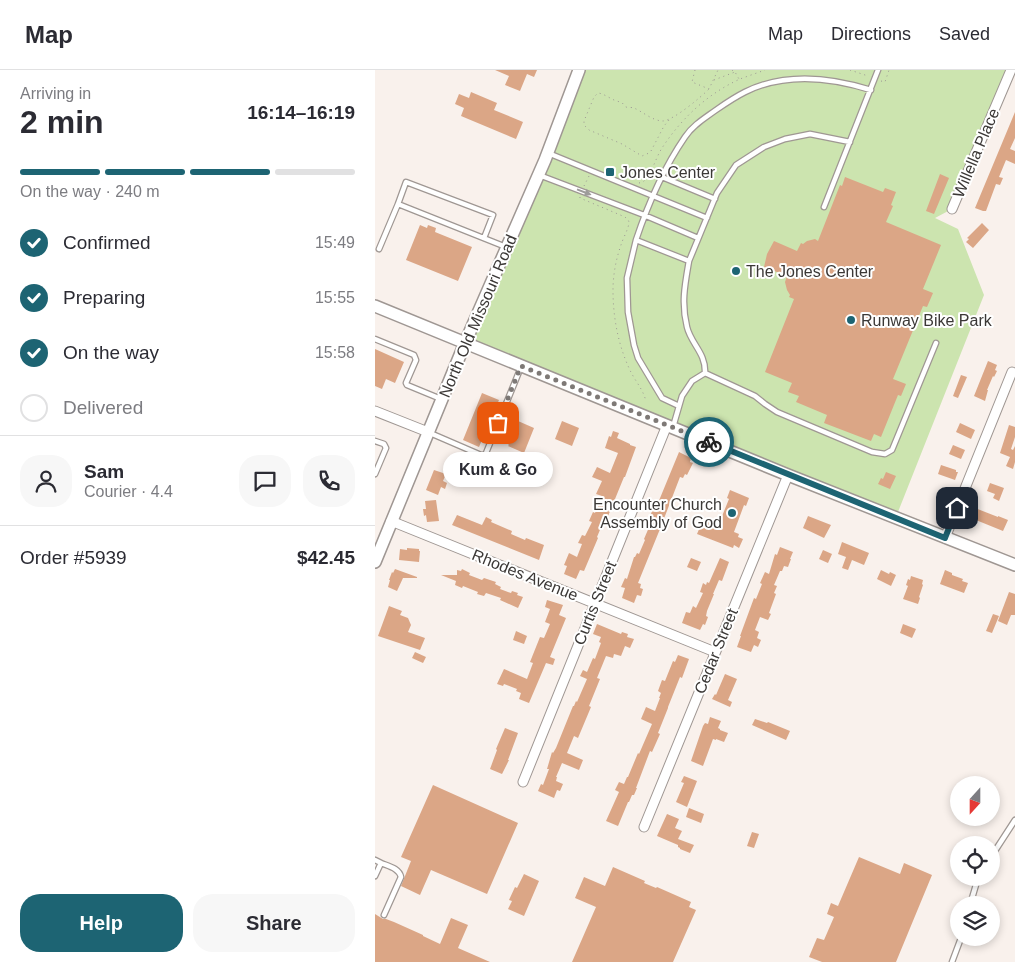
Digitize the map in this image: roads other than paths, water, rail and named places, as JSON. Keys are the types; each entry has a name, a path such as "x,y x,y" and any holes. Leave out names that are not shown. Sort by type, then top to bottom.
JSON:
{"main road":[{"name":"North Old Missouri Road","path":"375,562 465,344 539,174 579,70"},
{"path":"375,306 1015,565"}],"street":[{"name":"Willella Place","path":"952,209 1011,70"},
{"path":"945,538 1012,372"},
{"path":"375,411 428,432"},
{"name":"Curtis Street","path":"523,782 594,604 670,426"},
{"name":"Cedar Street","path":"644,827 788,474"},
{"name":"Rhodes Avenue","path":"391,521 715,652"}],"lane":[{"path":"824,207 878,70"},
{"path":"679,406 663,398 638,358 633,345 628,312 627,278 644,215 662,177 685,136 697,123 732,99 774,81 809,77 852,84 871,90"},
{"path":"705,373 705,363 687,328 683,298 689,261 717,193 736,165 764,147 785,139 809,134 850,142"},
{"path":"547,153 707,218"},
{"path":"539,174 699,238"},
{"path":"662,177 715,199"},
{"path":"379,249 406,182 493,215 484,238"},
{"path":"398,204 507,247"},
{"path":"636,240 689,261"},
{"path":"375,339 414,355 416,360 406,383 407,385 442,400"},
{"path":"705,373 755,396 777,412 873,452 885,454 892,450 935,344"},
{"path":"428,432 484,455 521,366"},
{"path":"670,426 682,396 692,381 705,373"},
{"path":"375,441 384,444 386,448 375,474"},
{"path":"1000,843 1015,820"},
{"path":"375,860 397,870 401,874 384,915"},
{"path":"375,876 381,863"},
{"path":"952,962 958,946"}],"place":[{"name":"Jones Center","path":"610,172"},
{"name":"The Jones Center","path":"736,271"},
{"name":"Runway Bike Park","path":"851,320"},
{"name":"Kum & Go","path":"498,423"},
{"name":"Encounter Church Assembly of God","path":"732,513"}]}
